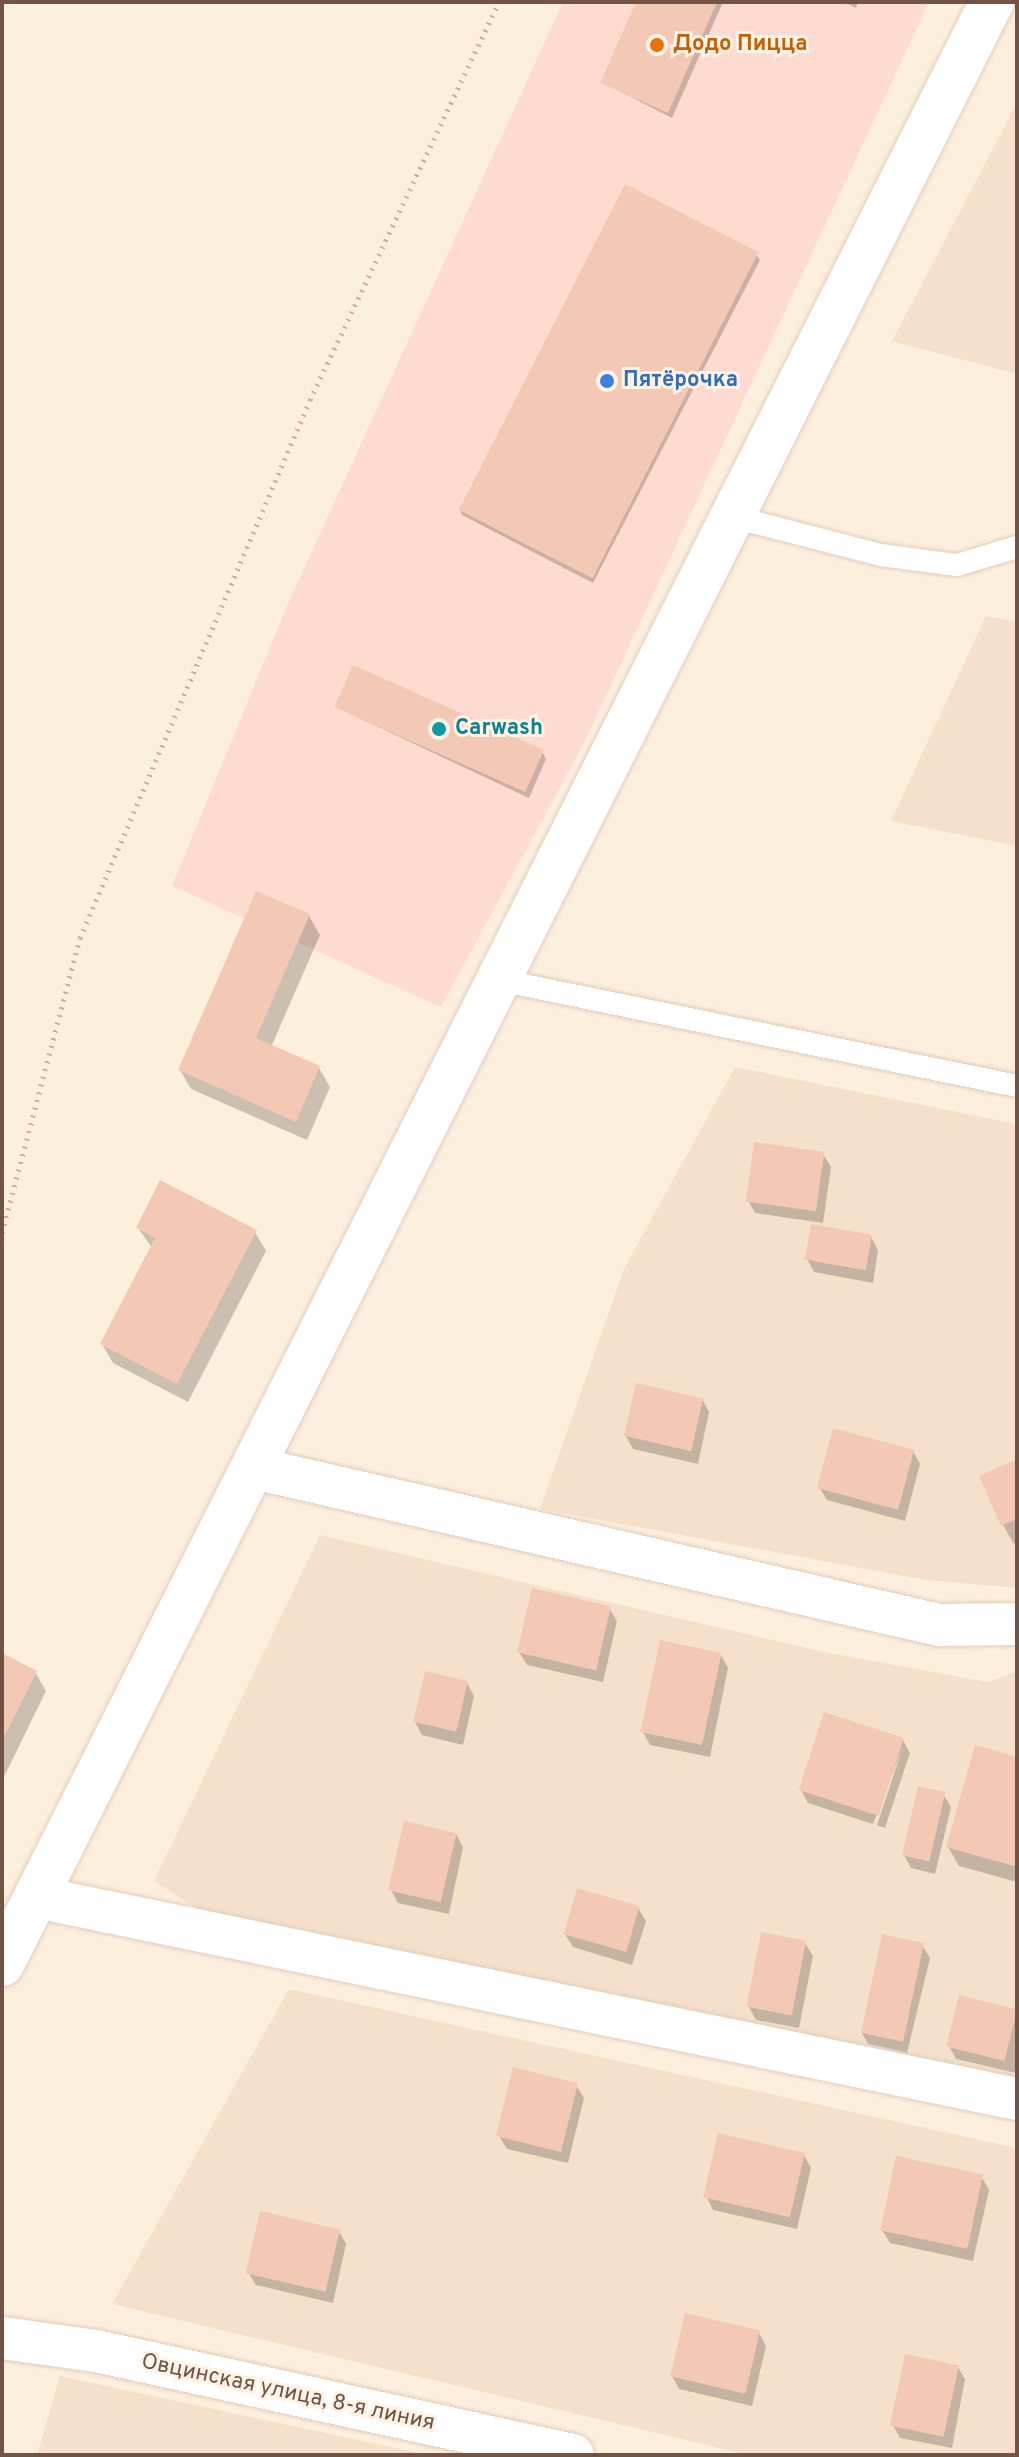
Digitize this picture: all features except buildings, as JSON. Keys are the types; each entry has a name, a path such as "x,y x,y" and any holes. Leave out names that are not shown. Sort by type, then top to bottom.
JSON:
{"main road":[{"path":"2,1964 992,2"}],"street":[{"path":"254,1468 939,1625 1017,1624"},
{"path":"36,1897 1017,2099"},
{"name":"Овцинская улица, 8-я линия","path":"2,2338 96,2351 573,2455"}],"lane":[{"path":"730,516 881,555 957,565 1017,547"},
{"path":"499,980 1017,1086"}],"path":[{"path":"2,1233 80,938 310,400 499,2"}],"shaded area":[{"path":"563,2 929,2 584,743 441,1007 172,886 286,608"},
{"path":"1017,103 1017,374 892,341"},
{"path":"986,616 1017,622 1017,846 891,821"},
{"path":"735,1067 1017,1124 1017,1588 926,1580 540,1509 624,1269"},
{"path":"320,1535 824,1652 988,1682 1017,1671 1017,2085 198,1909 154,1881"},
{"path":"289,1989 1017,2148 1017,2455 749,2455 112,2304"},
{"path":"60,2376 428,2455 37,2455"}],"place":[{"name":"Додо Пицца","path":"657,45"},
{"name":"Пятёрочка","path":"607,381"},
{"name":"Carwash","path":"439,729"}]}
